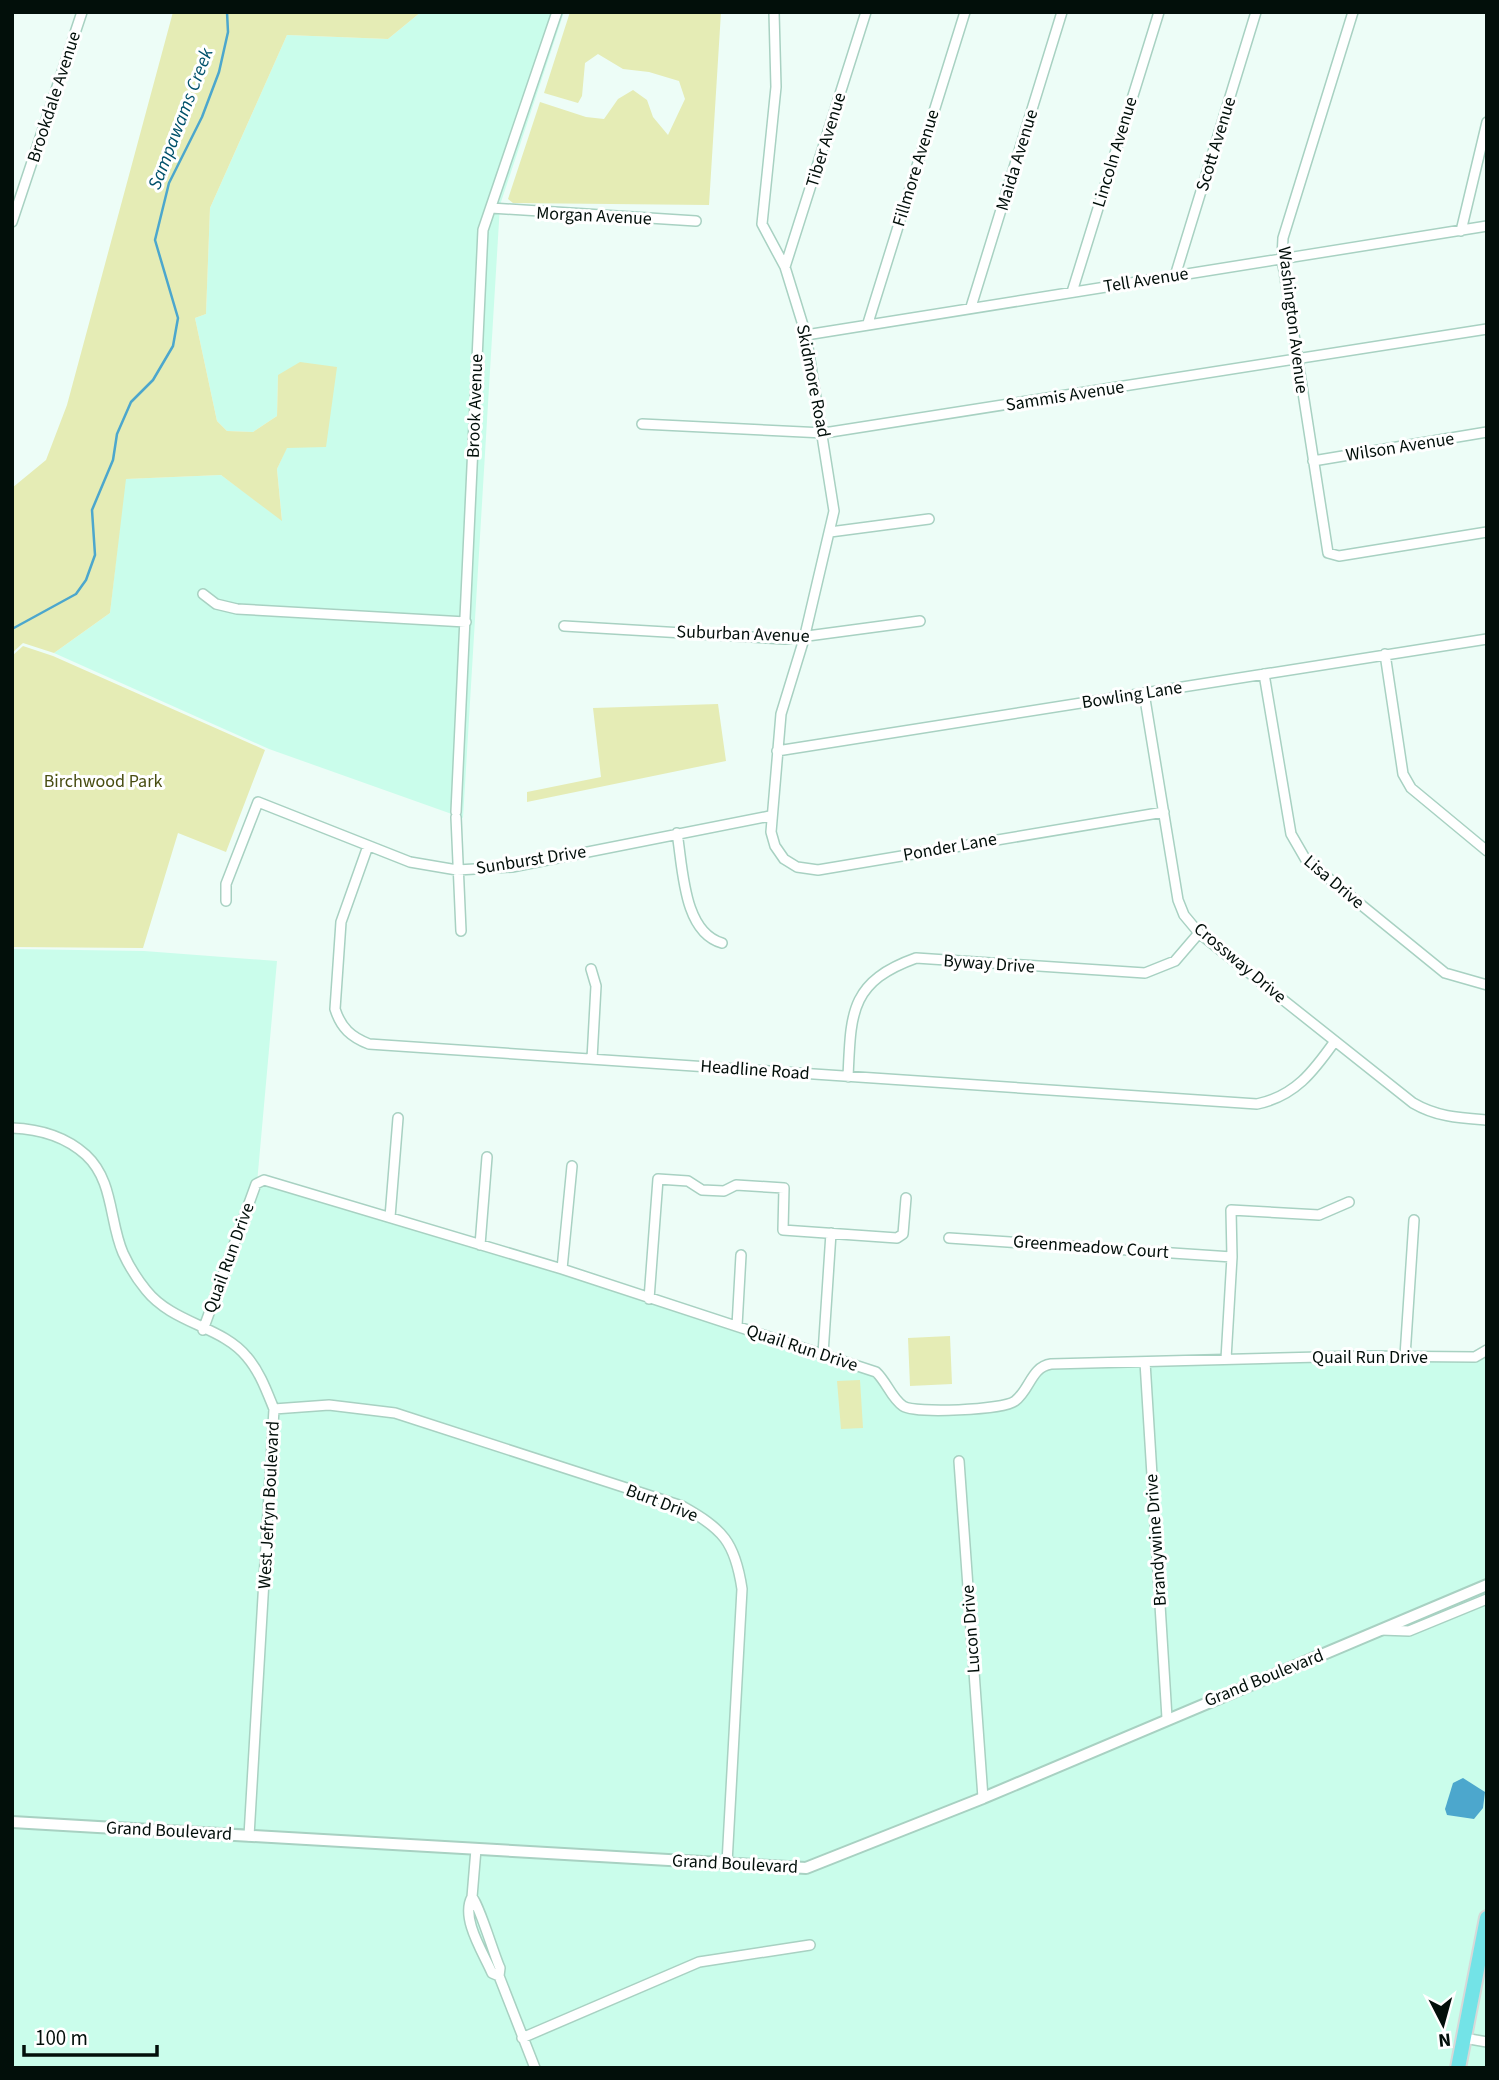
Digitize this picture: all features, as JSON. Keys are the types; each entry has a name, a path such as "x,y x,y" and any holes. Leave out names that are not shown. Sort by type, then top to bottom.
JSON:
{"main road":[{"path":"1458,2068 1487,1917"}],"street":[{"name":"Brookdale Avenue","path":"12,222 82,12"},
{"name":"Brook Avenue","path":"461,931 456,815 483,230 557,12"},
{"name":"Skidmore Road","path":"771,816 781,714 804,639 834,511 824,433 806,335 785,267 762,224 776,87 774,12"},
{"name":"Tiber Avenue","path":"785,267 866,12"},
{"name":"Fillmore Avenue","path":"868,323 965,12"},
{"name":"Maida Avenue","path":"971,307 1062,12"},
{"name":"Lincoln Avenue","path":"1072,292 1158,12"},
{"name":"Scott Avenue","path":"1175,276 1256,12"},
{"name":"Washington Avenue","path":"1353,12 1283,238 1282,258 1328,553 1339,556 1487,533"},
{"path":"1461,231 1487,122"},
{"name":"Morgan Avenue","path":"491,208 696,221"},
{"name":"Tell Avenue","path":"806,335 1487,226"},
{"name":"Sammis Avenue","path":"642,424 824,433 1487,329"},
{"name":"Wilson Avenue","path":"1313,461 1487,432"},
{"path":"830,532 929,519"},
{"path":"203,594 216,604 237,610 466,622"},
{"name":"Suburban Avenue","path":"564,626 804,639 920,621"},
{"name":"Bowling Lane","path":"777,751 1487,639"},
{"path":"1385,654 1404,775 1411,788 1487,851"},
{"name":"Lisa Drive","path":"1264,674 1291,834 1296,849 1445,973 1487,985"},
{"name":"Crossway Drive","path":"1144,693 1178,900 1184,915 1199,933 1429,1112 1487,1120"},
{"name":"Sunburst Drive","path":"226,901 226,884 258,802 410,862 457,870 512,867 771,816"},
{"name":"Ponder Lane","path":"771,816 775,846 784,859 797,867 818,870 1164,812"},
{"path":"677,833 698,927 709,939 722,943"},
{"name":"Headline Road","path":"368,846 341,922 335,1009 339,1022 354,1038 369,1044 1257,1104 1278,1100 1295,1089 1335,1041"},
{"name":"Byway Drive","path":"848,1077 851,1019 857,1001 871,982 893,967 915,958 1145,973 1175,961 1199,933"},
{"path":"591,969 596,986 592,1059"},
{"path":"390,1217 398,1118"},
{"name":"West Jefryn Boulevard","path":"12,1128 48,1133 74,1145 101,1175 111,1202 123,1252 147,1291 160,1305 233,1344 247,1357 274,1409 249,1836"},
{"path":"480,1245 487,1157"},
{"path":"562,1269 572,1166"},
{"path":"649,1299 659,1179 688,1181 702,1190 724,1191 736,1185 784,1188 783,1230 897,1238 903,1234 906,1198"},
{"name":"Quail Run Drive","path":"203,1330 257,1184 264,1180 562,1269 876,1372 901,1405 917,1410 1009,1405 1023,1394 1033,1375 1045,1365 1226,1359 1475,1357 1487,1350"},
{"path":"1226,1359 1232,1257 1231,1210 1319,1215 1349,1202"},
{"path":"1405,1356 1414,1220"},
{"path":"823,1354 831,1233"},
{"name":"Greenmeadow Court","path":"949,1237 1232,1257"},
{"path":"737,1326 741,1255"},
{"name":"Brandywine Drive","path":"1145,1362 1167,1718"},
{"name":"Burt Drive","path":"274,1409 328,1405 394,1413 682,1506 708,1521 728,1539 738,1562 742,1589 727,1863"},
{"name":"Lucon Drive","path":"959,1461 983,1798"},
{"name":"Grand Boulevard","path":"12,1822 806,1868 983,1798 1487,1585"},
{"path":"1381,1630 1409,1631 1487,1599"},
{"path":"476,1849 472,1897 468,1903 470,1921 492,1973 499,1976 535,2068"},
{"path":"522,2038 699,1962 810,1945"},
{"path":"1464,2038 1487,2042"}],"shaded area":[{"path":"421,12 564,12 500,205 463,818 269,749 54,653 110,613 125,479 221,475 282,520 277,469 287,447 278,376 277,416 253,432 227,431 217,421 195,318 206,314 210,208 287,35 388,39"},
{"path":"12,949 144,951 277,961 257,1183 264,1180 876,1372 906,1408 1009,1405 1039,1368 1475,1357 1487,1350 1487,2068 12,2068"}],"green space":[{"path":"173,12 421,12 388,39 287,35 210,208 206,314 195,318 217,421 227,431 253,432 277,416 278,375 300,362 337,367 326,447 287,448 277,469 282,521 221,475 126,479 110,613 54,653 23,643 12,653 12,488 46,460 67,405"},
{"path":"570,12 721,12 709,205 513,203 508,199 540,102 586,117 604,119 618,99 633,90 647,100 653,117 668,135 685,99 679,81 649,72 623,69 598,54 585,63 582,96 578,103 544,93"},
{"name":"Birchwood Park","path":"23,646 53,656 265,750 226,852 178,833 143,948 12,947 12,656"},
{"path":"718,704 726,761 527,802 527,792 601,777 593,708"},
{"path":"950,1336 952,1384 910,1386 908,1338"},
{"path":"860,1380 863,1428 841,1429 837,1381"}],"water":[{"path":"1463,1778 1485,1792 1483,1808 1474,1819 1447,1815 1445,1809 1453,1783"}],"waterway":[{"name":"Sampawams Creek","path":"12,629 76,594 86,580 95,555 92,510 113,460 117,434 131,402 153,380 173,346 178,318 155,240 169,183 202,117 219,72 228,32 227,12"}]}
